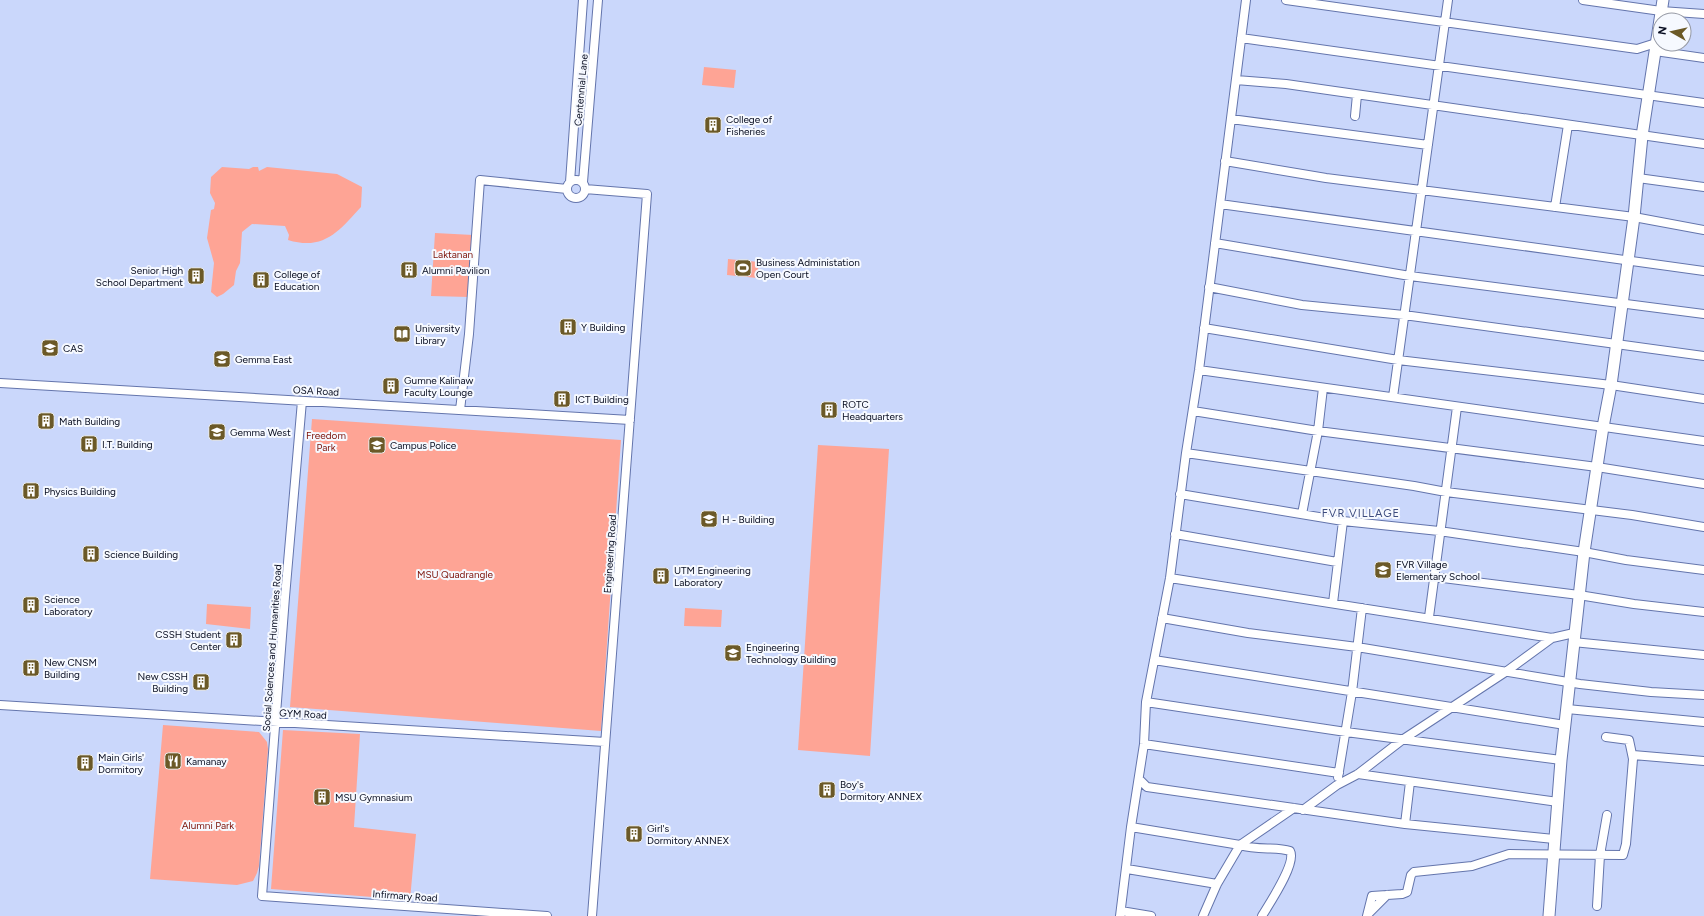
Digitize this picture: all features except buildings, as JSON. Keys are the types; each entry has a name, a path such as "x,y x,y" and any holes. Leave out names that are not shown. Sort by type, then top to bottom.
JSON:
{"street":[{"name":"Centennial Lane","path":"568,185 583,0"},
{"name":"Centennial Lane","path":"584,186 598,0"},
{"path":"1151,916 1120,913 1127,869 1131,827 1144,744 1146,702 1170,578 1180,494 1199,370 1246,0"},
{"path":"1286,0 1445,21 1636,49 1652,47"},
{"path":"1393,396 1448,0"},
{"path":"1583,0 1662,6 1704,14"},
{"path":"1241,38 1439,64 1648,96 1704,103"},
{"path":"1550,916 1554,839 1561,760 1589,510 1611,385 1634,217 1642,136 1654,52"},
{"path":"1677,52 1704,58"},
{"path":"579,53 594,55"},
{"path":"1236,80 1286,84 1704,144"},
{"path":"1355,116 1357,95"},
{"path":"574,113 589,114"},
{"path":"1231,119 1428,145"},
{"path":"1556,207 1568,125"},
{"path":"1225,161 1326,178 1634,217 1704,230"},
{"path":"1638,178 1704,187"},
{"path":"460,410 468,334 480,180 568,185 578,180 584,186 584,194 577,198 569,195 568,185"},
{"name":"Engineering Road","path":"584,186 647,194 592,916"},
{"path":"1220,204 1704,271"},
{"path":"1215,243 1410,276 1704,314"},
{"path":"1209,287 1302,305 1404,315 1704,356"},
{"path":"1204,328 1398,360 1611,385 1704,400"},
{"path":"1199,370 1323,388 1393,396 1457,407 1704,441"},
{"name":"OSA Road","path":"0,383 630,420"},
{"path":"1302,514 1312,471 1323,388"},
{"name":"Social Sciences and Humanities Road","path":"262,896 302,401"},
{"path":"1429,617 1435,577 1439,531 1446,492 1457,407"},
{"path":"1193,412 1318,431 1597,467 1704,484"},
{"path":"1186,453 1446,492 1589,510 1704,527"},
{"path":"1180,494 1343,520 1439,531 1584,552 1626,560 1704,570"},
{"path":"1333,603 1343,520"},
{"path":"1175,534 1337,562"},
{"path":"1435,577 1704,612"},
{"path":"1170,578 1429,617 1552,638 1574,637 1704,655"},
{"path":"1337,785 1352,692 1362,608"},
{"path":"1162,618 1248,633 1357,647 1611,688 1704,695"},
{"path":"1303,810 1337,785 1358,774 1402,740 1507,671 1552,638"},
{"path":"1154,660 1352,692 1453,706 1565,725"},
{"path":"1146,702 1402,740 1561,760"},
{"name":"GYM Road","path":"0,705 606,742"},
{"path":"1567,709 1704,722"},
{"path":"1367,915 1387,895 1402,894 1407,892 1412,873 1414,872 1472,866 1509,854 1623,855 1626,851 1633,755 1628,740 1606,737"},
{"path":"1144,744 1339,773"},
{"path":"1633,755 1704,761"},
{"path":"1358,774 1558,802"},
{"path":"1138,779 1147,787"},
{"path":"1405,824 1410,782"},
{"path":"1136,792 1147,787 1405,824 1554,839"},
{"path":"1203,916 1217,884 1240,845 1294,808"},
{"path":"1597,906 1600,855 1607,815"},
{"path":"1131,827 1240,845 1253,849 1284,849 1290,851 1292,855 1288,869 1262,916"},
{"path":"1127,869 1217,884"},
{"name":"Infirmary Road","path":"262,896 478,914 547,916"}],"green space":[{"path":"704,67 736,70 734,88 702,85"},
{"path":"222,167 249,169 258,167 259,171 267,167 337,174 362,187 361,207 338,231 330,237 312,243 301,243 288,240 289,235 285,226 252,224 242,232 240,263 236,271 234,285 217,297 211,292 214,263 207,238 211,210 214,209 215,203 210,193 211,177"},
{"name":"Laktanan","path":"435,233 473,235 469,297 431,296"},
{"name":"Business Administation Open Court","path":"728,259 759,262 757,278 727,275"},
{"name":"MSU Quadrangle","path":"312,419 621,440 601,731 290,707"},
{"path":"818,445 889,449 870,756 798,750"},
{"path":"207,604 251,607 250,629 206,624"},
{"path":"685,608 722,610 721,627 684,626"},
{"name":"Alumni Park","path":"163,725 259,732 267,742 268,749 259,866 253,881 237,885 150,879"},
{"path":"283,730 360,734 354,827 416,834 410,900 271,889"}],"place":[{"name":"College of Fisheries","path":"713,125"},
{"name":"Business Administation Open Court","path":"743,268"},
{"name":"Alumni Pavilion","path":"409,270"},
{"name":"Senior High School Department","path":"196,276"},
{"name":"College of Education","path":"261,280"},
{"name":"Y Building","path":"568,327"},
{"name":"University Library","path":"402,334"},
{"name":"CAS","path":"50,348"},
{"name":"Gemma East","path":"222,359"},
{"name":"Gumne Kalinaw Faculty Lounge","path":"391,386"},
{"name":"ICT Building","path":"562,399"},
{"name":"ROTC Headquarters","path":"829,410"},
{"name":"Math Building","path":"46,421"},
{"name":"Gemma West","path":"217,432"},
{"name":"I.T. Building","path":"89,444"},
{"name":"Campus Police","path":"377,445"},
{"name":"Physics Building","path":"31,491"},
{"name":"H - Building","path":"709,519"},
{"name":"Science Building","path":"91,554"},
{"name":"FVR Village Elementary School","path":"1383,570"},
{"name":"UTM Engineering Laboratory","path":"661,576"},
{"name":"Science Laboratory","path":"31,605"},
{"name":"CSSH Student Center","path":"234,640"},
{"name":"Engineering Technology Building","path":"733,653"},
{"name":"New CNSM Building","path":"31,668"},
{"name":"New CSSH Building","path":"201,682"},
{"name":"Kamanay","path":"173,761"},
{"name":"Main Girls' Dormitory","path":"85,763"},
{"name":"Boy's Dormitory ANNEX","path":"827,790"},
{"name":"MSU Gymnasium","path":"322,797"},
{"name":"Girl's Dormitory ANNEX","path":"634,834"}],"district":[{"name":"FVR VILLAGE","path":"1361,513"}],"park label":[{"name":"Freedom Park","path":"326,440"}]}
